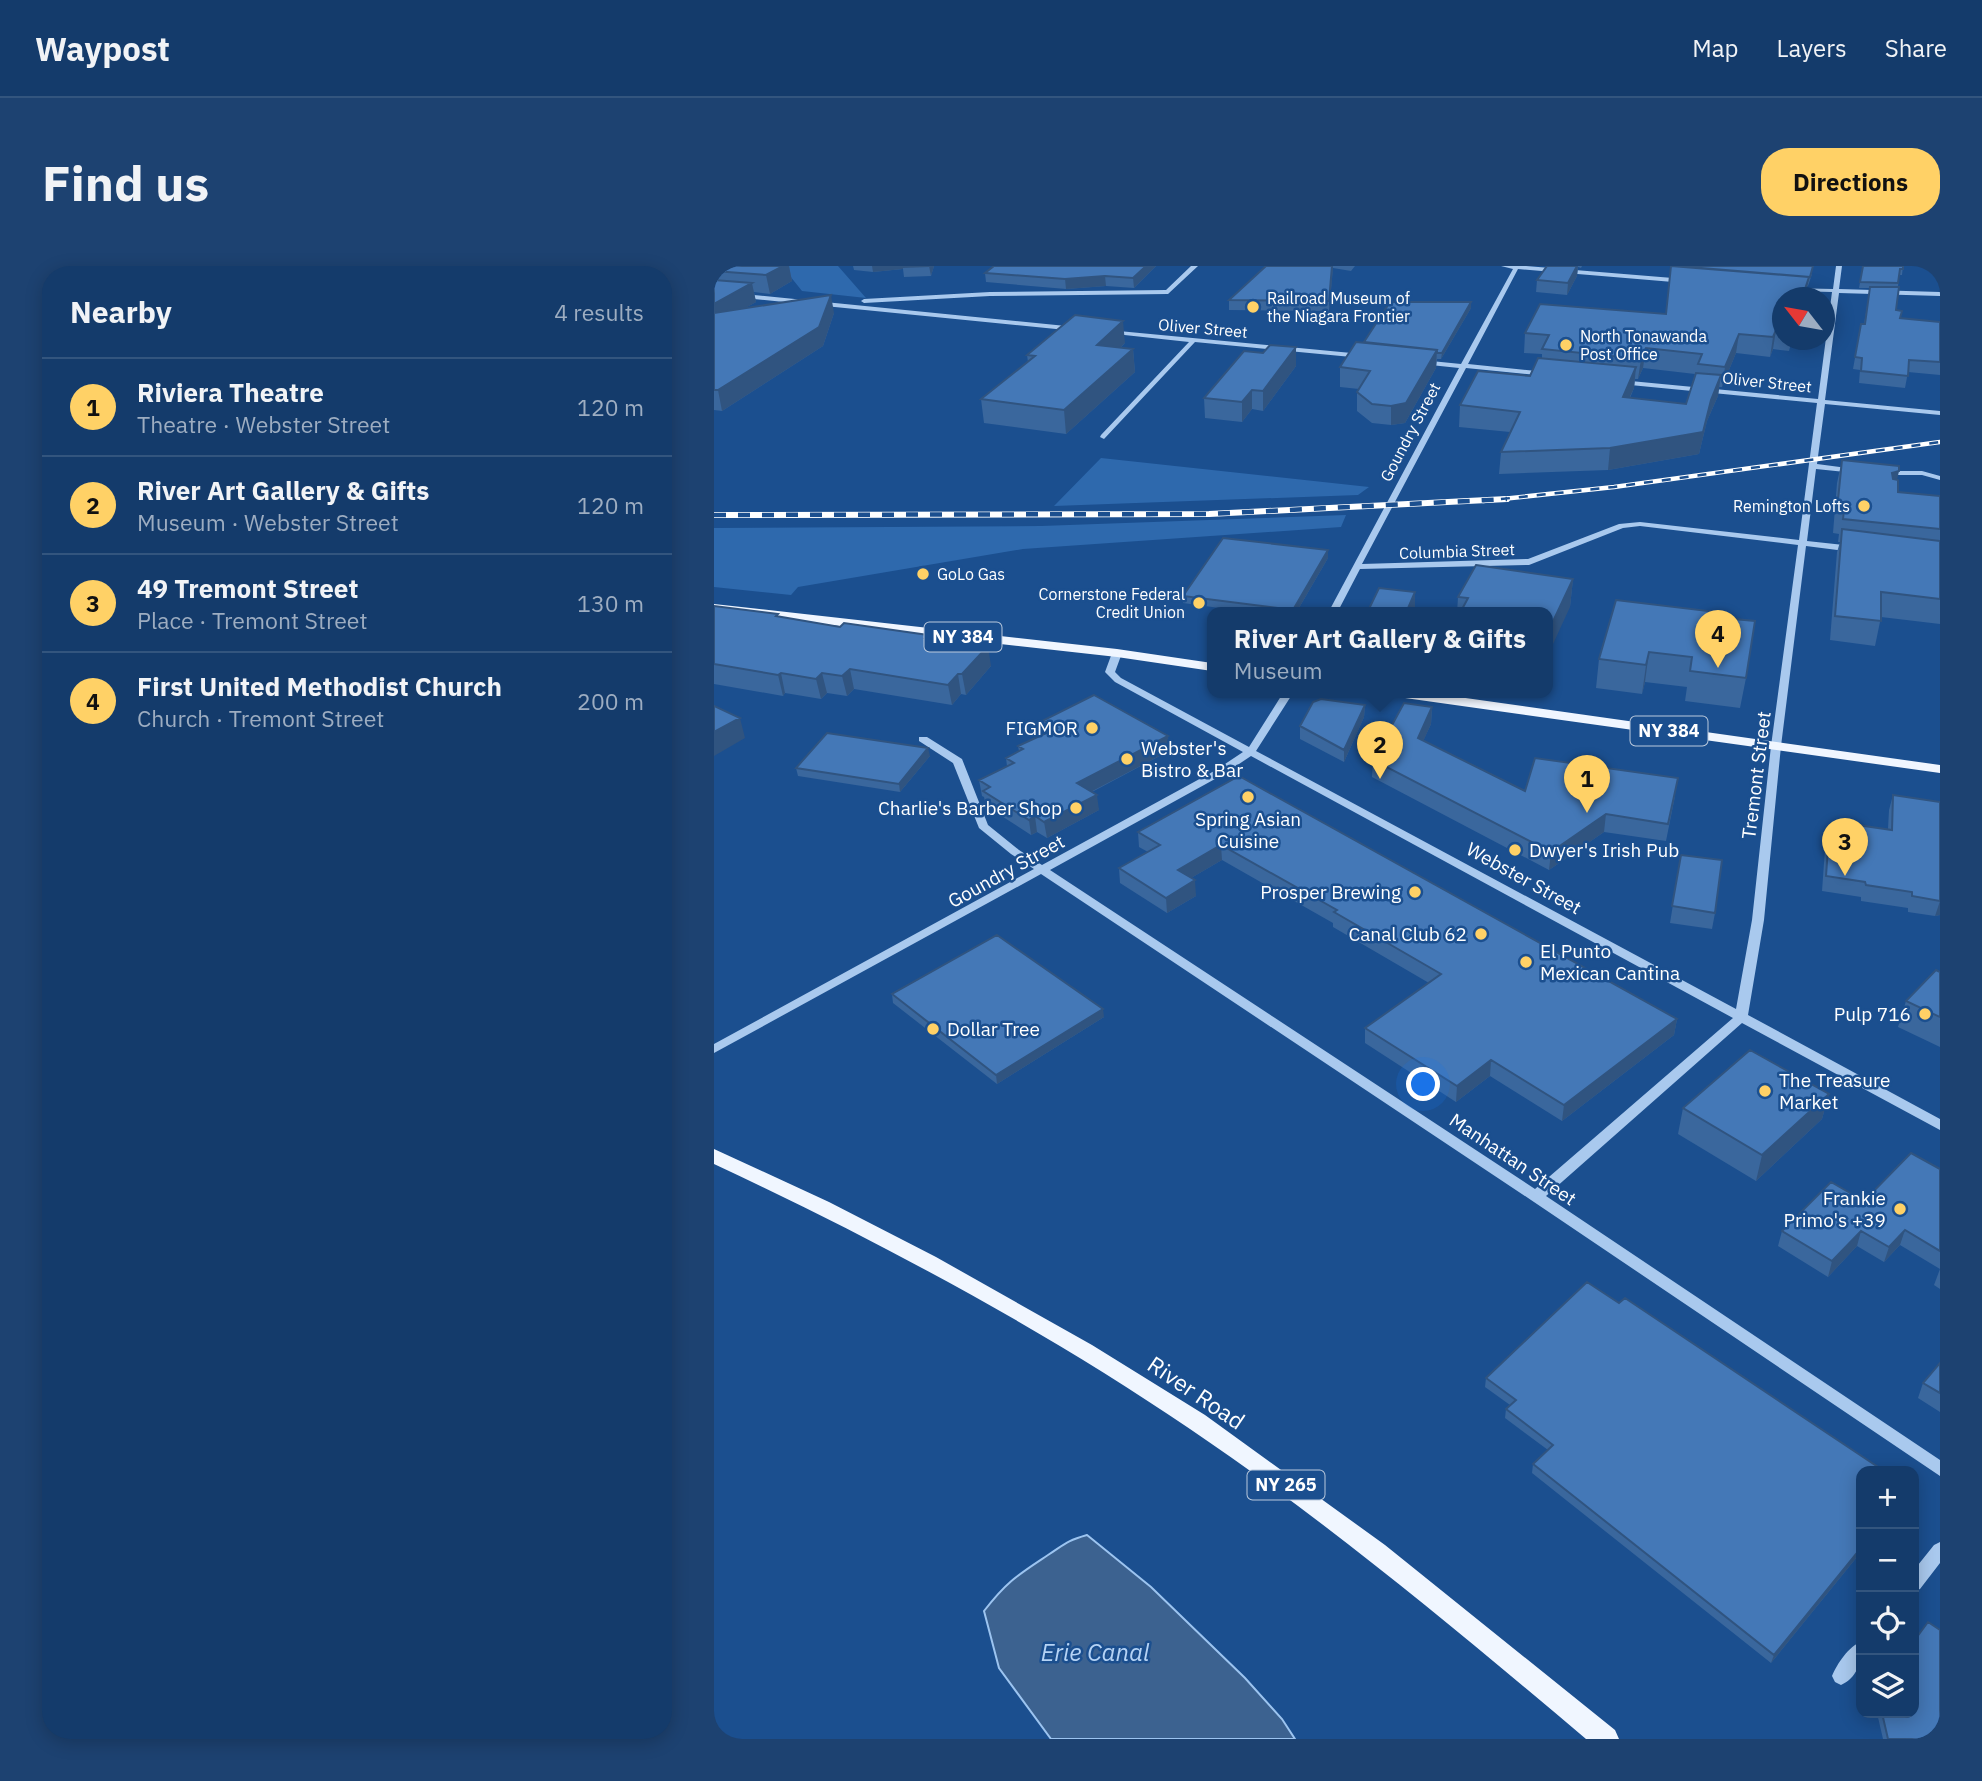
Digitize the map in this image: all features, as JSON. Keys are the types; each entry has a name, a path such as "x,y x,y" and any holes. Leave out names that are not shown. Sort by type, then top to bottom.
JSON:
{"main road":[{"name":"NY 384","path":"714,608 1117,653 1207,666"},
{"name":"NY 384","path":"1434,698 1940,769"},
{"name":"River Road","path":"714,1156 820,1205 940,1268 1136,1383 1292,1490 1434,1597 1606,1739"}],"street":[{"path":"825,304 990,294 1168,292 1195,266"},
{"path":"1504,266 1697,282"},
{"name":"Tremont Street","path":"1835,293 1839,266"},
{"name":"Goundry Street","path":"1335,607 1517,267"},
{"path":"714,293 1084,330"},
{"path":"1835,293 1940,294"},
{"name":"Oliver Street","path":"1097,331 1374,358"},
{"path":"1104,437 1193,341"},
{"name":"Tremont Street","path":"1741,1018 1758,920 1776,746 1828,350"},
{"path":"1412,361 1560,376"},
{"name":"Oliver Street","path":"1615,381 1940,413"},
{"path":"1814,466 1867,472 1940,475"},
{"name":"Columbia Street","path":"1356,567 1529,562 1622,526 1640,524 1861,550"},
{"name":"Webster Street","path":"1117,653 1110,672 1118,680 1940,1125"},
{"name":"Goundry Street","path":"714,1049 1044,871 1220,772 1251,751 1285,698"},
{"name":"Manhattan Street","path":"923,739 958,761 984,826 1044,871 1536,1196 1940,1469"},
{"path":"1536,1196 1741,1018"},
{"path":"1919,1577 1940,1550"},
{"path":"1841,1676 1857,1655"}],"shaded area":[{"path":"782,266 838,266 866,298 802,291"},
{"path":"1101,458 1369,487 1358,495 1054,506"},
{"path":"1346,515 1341,527 1023,549 798,587 791,595 714,587 714,528 1041,526"}],"water":[{"name":"Erie Canal","path":"1087,1535 1151,1587 1245,1678 1282,1719 1295,1739 1051,1739 999,1668 984,1611 1006,1585 1066,1543"}],"building":[{"path":"714,266 783,266 766,275 714,271"},
{"path":"994,266 1146,266 1133,278 1105,276 1065,279 985,273"},
{"path":"1266,266 1332,266 1329,301 1229,300"},
{"path":"1547,266 1577,266 1568,283 1537,280"},
{"path":"1671,266 1809,277 1806,287 1772,287 1772,337 1739,334 1725,367 1698,364 1702,354 1646,348 1641,359 1542,349 1549,335 1525,333 1540,304 1666,314"},
{"path":"1677,266 1813,266 1810,277"},
{"path":"1863,266 1903,266 1903,269 1900,269 1898,283 1860,282"},
{"path":"714,280 752,283 714,304"},
{"path":"1870,287 1899,287 1896,310 1902,311 1900,318 1940,322 1940,362 1909,360 1908,376 1861,371 1862,358 1855,357 1861,324 1865,324"},
{"path":"831,295 819,327 714,390 714,313"},
{"path":"1390,302 1471,302 1442,353 1437,353 1437,350 1364,342"},
{"path":"1075,315 1123,321 1097,345 1133,349 1064,410 981,399 1035,356 1027,355"},
{"path":"1356,342 1437,350 1406,403 1391,406 1372,404 1357,392 1370,371 1340,367"},
{"path":"1270,345 1296,347 1263,391 1252,390 1242,402 1204,398 1244,351 1263,353"},
{"path":"1538,358 1636,367 1623,397 1686,404 1696,373 1721,375 1703,432 1610,448 1501,452 1520,412 1460,405 1478,371 1530,376"},
{"path":"1842,460 1899,466 1899,471 1892,473 1893,479 1898,480 1898,492 1940,496 1940,529 1843,519 1844,510 1837,510"},
{"path":"1842,529 1940,541 1940,599 1881,592 1881,621 1835,616"},
{"path":"1223,538 1328,550 1295,607 1269,607 1183,596"},
{"path":"1476,565 1573,579 1553,621 1553,607 1463,607 1468,598 1458,597"},
{"path":"1379,588 1415,592 1409,607 1370,607"},
{"path":"1616,600 1725,613 1724,618 1755,621 1746,678 1690,671 1692,657 1649,652 1646,665 1599,659"},
{"path":"714,606 778,614 776,616 840,627 844,623 988,646 948,685 850,669 842,676 822,673 816,679 781,673 778,675 714,664"},
{"path":"1094,695 1168,736 1077,783 1097,795 1044,822 1035,816 1029,820 983,791 990,787 979,780 1014,763 1006,758 1023,749 1018,746 1057,728 1044,720"},
{"path":"1321,699 1365,705 1344,750 1300,726 1313,702"},
{"path":"1404,703 1432,707 1418,738 1525,791 1535,758 1678,778 1668,824 1606,814 1551,852 1373,760"},
{"path":"714,706 740,718 714,732"},
{"path":"827,733 928,748 899,784 796,768"},
{"path":"1239,776 1677,1019 1564,1105 1491,1060 1457,1086 1365,1028 1441,974 1334,912 1337,910 1221,845 1178,870 1195,880 1166,898 1119,868 1160,845 1138,832"},
{"path":"1893,795 1940,802 1940,901 1912,896 1912,892 1826,876 1829,834 1836,835 1837,822 1892,830"},
{"path":"1681,855 1722,860 1715,913 1672,906"},
{"path":"997,935 1103,1009 996,1075 892,994"},
{"path":"1936,970 1940,972 1940,1017 1906,1001"},
{"path":"1750,1050 1829,1094 1762,1155 1683,1108"},
{"path":"1911,1153 1940,1169 1940,1251 1905,1230 1889,1247 1861,1231 1832,1261 1782,1231 1831,1182 1864,1201"},
{"path":"1587,1282 1619,1303 1625,1298 1877,1466 1856,1466 1856,1554 1774,1655 1533,1464 1553,1445 1506,1409 1516,1400 1486,1378"},
{"path":"1940,1363 1940,1393 1923,1383"},
{"path":"1928,1622 1940,1630 1940,1739 1888,1739 1883,1718 1919,1718 1919,1634"}],"railway":[{"path":"1497,500 1614,487 1940,442"},
{"path":"1497,500 1507,499"},
{"path":"714,515 1209,514 1497,500"},
{"path":"1483,501 1497,500"}],"place":[{"name":"Railroad Museum of the Niagara Frontier","path":"1253,307"},
{"name":"North Tonawanda Post Office","path":"1566,345"},
{"name":"Remington Lofts","path":"1864,506"},
{"name":"GoLo Gas","path":"923,574"},
{"name":"Cornerstone Federal Credit Union","path":"1199,603"},
{"name":"First United Methodist Church","path":"1718,668"},
{"name":"FIGMOR","path":"1092,728"},
{"name":"Webster's Bistro & Bar","path":"1127,759"},
{"name":"River Art Gallery & Gifts","path":"1380,779"},
{"name":"Spring Asian Cuisine","path":"1248,797"},
{"name":"Charlie's Barber Shop","path":"1076,808"},
{"name":"Riviera Theatre","path":"1587,813"},
{"name":"Dwyer's Irish Pub","path":"1515,850"},
{"name":"49 Tremont Street","path":"1845,876"},
{"name":"Prosper Brewing","path":"1415,892"},
{"name":"Canal Club 62","path":"1481,934"},
{"name":"El Punto Mexican Cantina","path":"1526,962"},
{"name":"Pulp 716","path":"1925,1014"},
{"name":"Dollar Tree","path":"933,1029"},
{"name":"The Treasure Market","path":"1765,1091"},
{"name":"Frankie Primo's +39","path":"1900,1209"}]}
